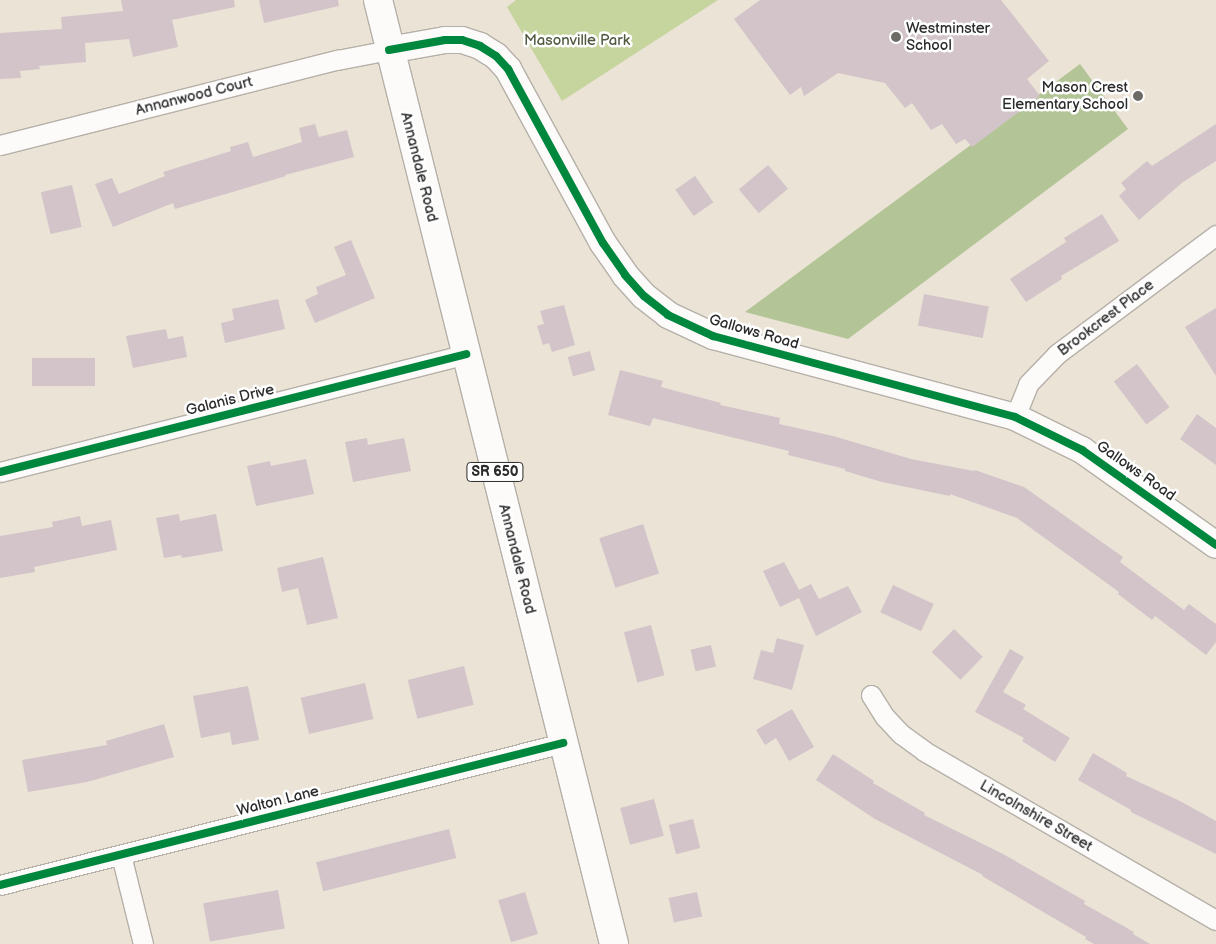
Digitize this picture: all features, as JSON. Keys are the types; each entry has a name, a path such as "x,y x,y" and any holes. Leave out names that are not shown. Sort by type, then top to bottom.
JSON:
{"main road":[{"name":"Annandale Road","path":"378,0 614,944"},
{"name":"Gallows Road","path":"389,50 445,40 462,40 480,46 496,56 508,69 603,243 625,275 644,296 668,315 713,336 1016,416 1082,450 1216,545"}],"street":[{"name":"Annanwood Court","path":"0,145 337,60 389,50"},
{"name":"Brookcrest Place","path":"1016,416 1028,384 1058,354 1216,235"},
{"name":"Galanis Drive","path":"0,472 466,354"},
{"name":"Lincolnshire Street","path":"871,695 885,717 901,734 924,751 1216,920"},
{"name":"Walton Lane","path":"0,885 563,742"},
{"path":"121,855 143,944"}],"green space":[{"name":"Masonville Park","path":"516,0 718,0 562,101 507,7"},
{"path":"1080,64 1128,129 848,339 745,312"}],"building":[{"path":"121,0 234,0 235,7 172,20 178,47 133,57 129,39 85,43 86,62 39,66 40,69 20,71 21,78 0,79 0,33 62,29 61,17 123,11"},
{"path":"259,0 338,0 339,6 264,23"},
{"path":"760,0 1001,0 1049,61 1027,79 1040,96 972,147 965,139 956,144 942,124 931,130 912,103 905,108 885,83 838,73 804,96 801,87 790,95 734,19"},
{"path":"315,124 319,137 347,130 354,157 285,175 175,209 173,203 113,227 95,184 112,178 119,194 165,176 163,172 231,151 230,147 248,142 253,157 302,142 299,128"},
{"path":"1216,124 1216,161 1183,182 1139,220 1119,196 1126,189 1121,183 1147,161 1152,166"},
{"path":"768,165 788,189 759,213 739,189"},
{"path":"695,176 713,202 694,216 675,190"},
{"path":"72,185 82,227 50,234 41,192"},
{"path":"1102,214 1119,241 1061,276 1062,279 1026,302 1010,279 1066,242 1064,238"},
{"path":"351,240 375,298 315,323 305,300 318,294 316,287 346,275 334,247"},
{"path":"924,294 989,307 983,338 918,325"},
{"path":"278,299 285,329 225,343 221,323 234,320 232,309"},
{"path":"564,305 575,345 552,352 549,343 543,345 537,326 544,324 540,311"},
{"path":"1216,308 1216,376 1185,327"},
{"path":"166,329 168,339 183,336 187,357 133,368 126,336"},
{"path":"590,351 595,370 573,376 568,357"},
{"path":"32,358 95,358 95,386 32,386"},
{"path":"1137,364 1169,407 1146,425 1114,381"},
{"path":"620,370 663,381 661,387 721,403 720,405 780,418 779,424 833,436 911,459 975,470 1024,487 1123,557 1120,562 1184,610 1189,604 1216,624 1216,642 1206,655 1155,616 1152,620 1118,594 1119,592 1017,518 950,494 950,496 882,482 845,471 845,469 788,455 789,451 653,418 650,426 608,415"},
{"path":"1197,414 1216,428 1216,465 1180,439"},
{"path":"367,438 368,445 404,438 411,471 353,482 345,442"},
{"path":"306,459 314,494 256,506 247,466 270,461 271,466"},
{"path":"179,514 180,521 216,514 223,551 182,558 181,555 164,558 156,518"},
{"path":"80,516 82,526 111,520 117,550 34,567 35,572 0,578 0,536 53,527 52,522"},
{"path":"643,524 659,573 615,588 599,538"},
{"path":"323,557 338,618 307,625 298,588 282,592 277,568"},
{"path":"784,562 799,590 811,584 819,599 848,586 862,612 816,636 799,598 780,607 763,571"},
{"path":"893,585 934,604 921,631 880,612"},
{"path":"651,625 664,675 637,682 624,632"},
{"path":"954,629 983,657 961,680 932,652"},
{"path":"777,638 804,645 792,690 753,679 761,650 773,653"},
{"path":"711,645 716,666 695,671 691,650"},
{"path":"1010,649 1024,657 1003,692 1026,705 1023,709 1070,738 1055,762 1022,741 1024,738 975,712"},
{"path":"464,666 474,705 417,719 408,680"},
{"path":"365,683 373,719 309,734 301,698"},
{"path":"248,686 259,740 232,745 230,732 201,738 193,696"},
{"path":"792,709 814,747 789,761 776,738 765,745 756,730"},
{"path":"164,724 174,757 87,782 28,792 22,760 107,745 106,741"},
{"path":"1093,753 1127,773 1126,776 1180,801 1216,821 1216,854 1131,812 1131,810 1078,780"},
{"path":"833,754 874,781 873,783 925,813 924,815 1003,854 1085,901 1084,904 1134,932 1133,934 1150,944 1094,944 1085,939 1086,937 983,875 875,819 816,780"},
{"path":"654,799 664,836 630,845 620,808"},
{"path":"693,819 700,848 676,854 669,825"},
{"path":"449,829 456,858 323,891 316,862"},
{"path":"278,890 285,928 210,942 203,903"},
{"path":"525,892 538,934 511,942 498,900"},
{"path":"697,892 702,916 674,922 669,898"}],"cycle path":[{"path":"389,50 445,40 462,40 480,46 496,56 508,69 603,243 625,275 644,296 668,315 713,336 1015,417 1082,450 1216,545"},
{"path":"0,472 466,354"},
{"path":"0,885 563,743"}],"place":[{"name":"Westminster School","path":"896,37"},
{"name":"Mason Crest Elementary School","path":"1138,96"}]}
